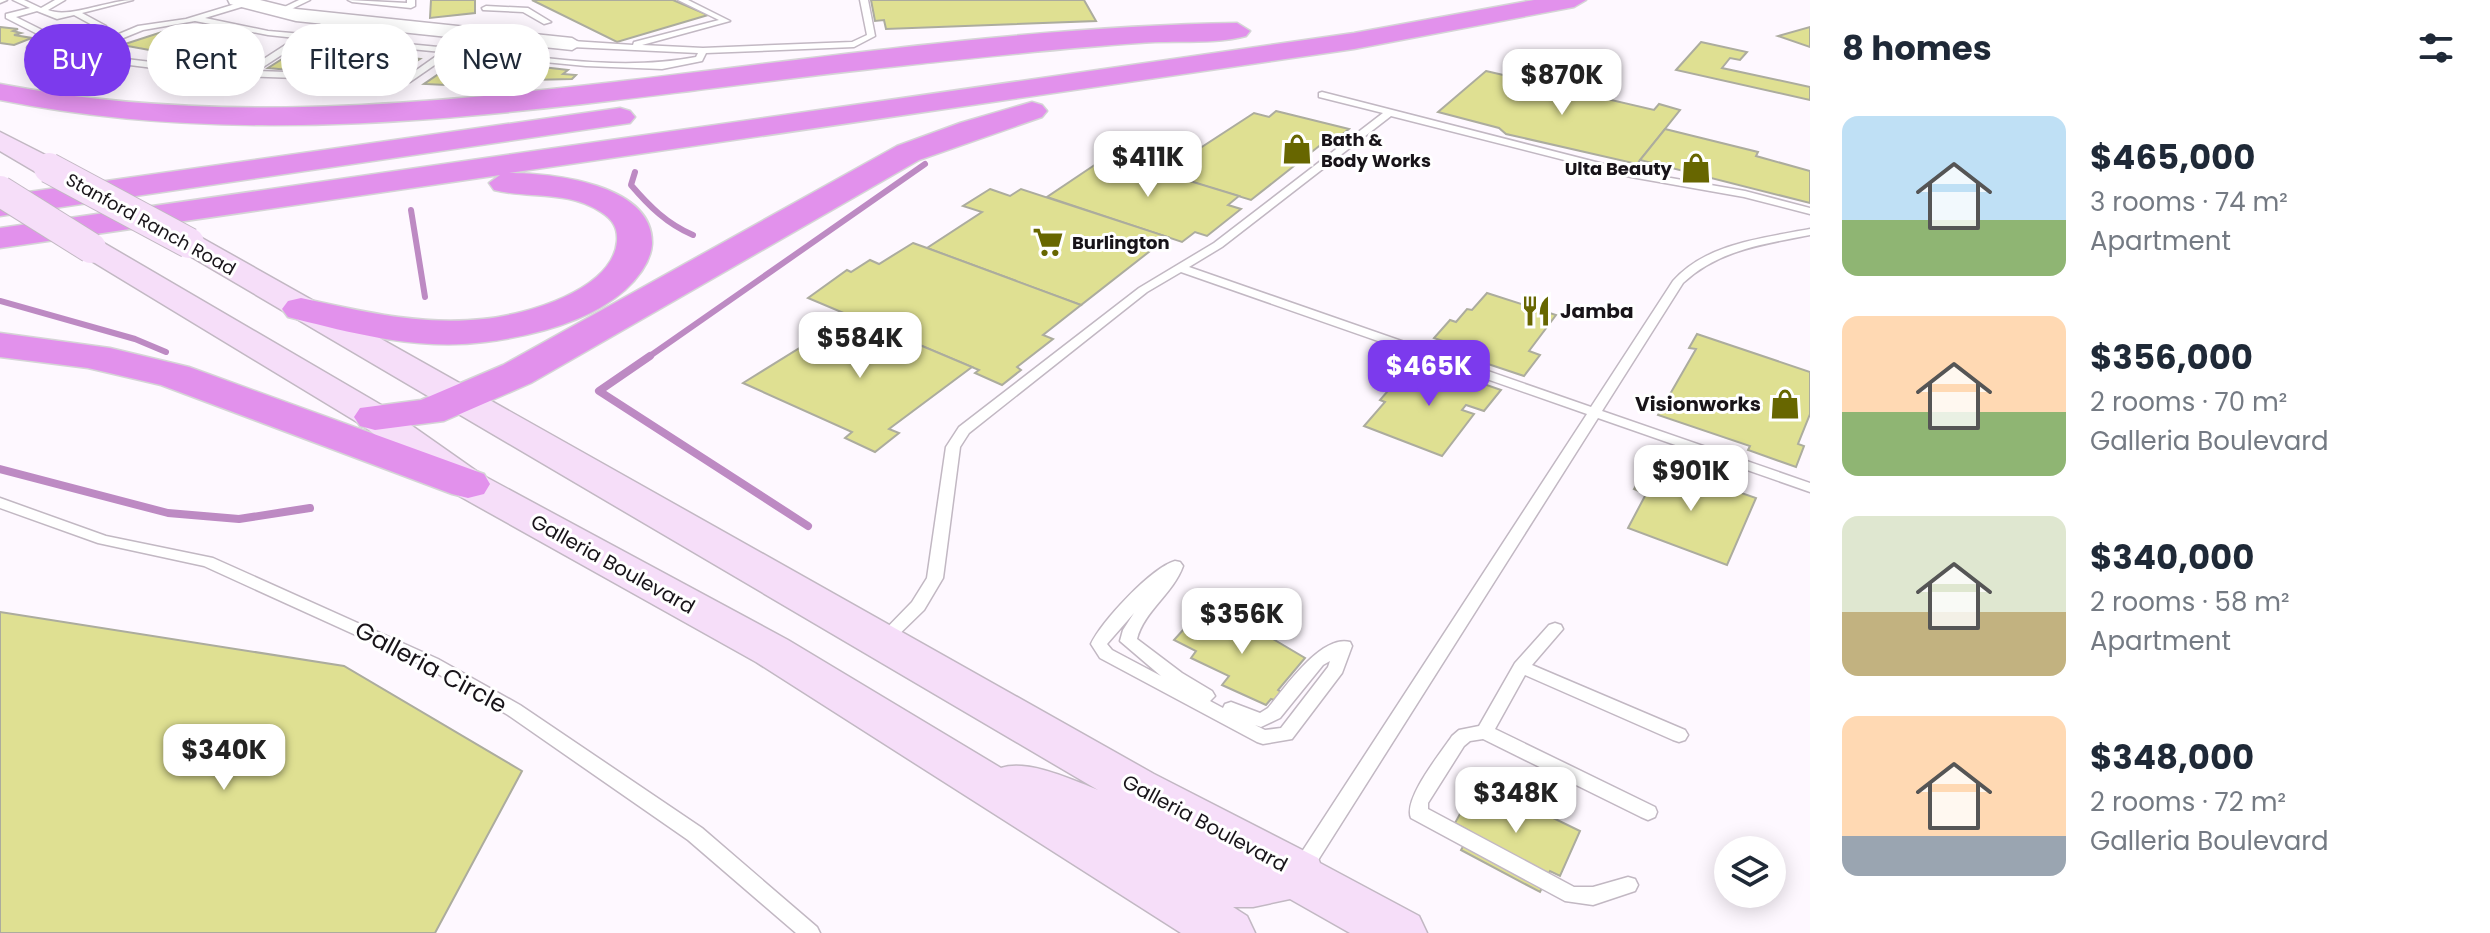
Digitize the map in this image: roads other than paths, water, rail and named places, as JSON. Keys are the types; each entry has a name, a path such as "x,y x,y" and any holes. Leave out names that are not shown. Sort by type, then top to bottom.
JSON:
{"highway":[{"path":"375,417 429,412 517,374 927,145 971,129 1047,108 1354,41 1574,0"},
{"path":"0,92 142,112 346,115 457,108 1174,31 1251,28 0,206"},
{"path":"0,238 1354,41"},
{"path":"0,190 526,114 819,67"},
{"path":"0,254 413,193 515,182 565,188 599,198 620,211 634,232 634,252 607,285 576,304 513,326 474,332 414,333 301,309"},
{"path":"0,345 96,359 171,375 290,416 383,456 468,484"}],"main road":[{"name":"Stanford Ranch Road","path":"0,140 189,243 301,309"},
{"name":"Galleria Boulevard","path":"0,190 375,417 468,484 772,651 987,783 1209,926"},
{"name":"Galleria Boulevard","path":"301,309 1136,788 1299,874 1400,933"},
{"path":"987,783 1038,788 1110,816 1208,876 1226,883 1254,885 1299,874"}],"street":[{"path":"241,2 278,12 434,28"},
{"path":"550,41 572,44"}],"lane":[{"path":"17,0 57,17 129,0"},
{"path":"4,17 39,10 61,0"},
{"path":"278,12 306,0"},
{"path":"352,0 411,6 411,0"},
{"path":"621,49 726,21 682,0"},
{"path":"572,44 703,51 806,48 863,42 871,36 864,0"},
{"path":"165,24 195,19 241,2"},
{"path":"482,24 486,4 525,10 547,22"},
{"path":"77,14 96,24"},
{"path":"4,17 24,26"},
{"path":"324,24 333,18"},
{"path":"195,19 250,31 281,33"},
{"path":"147,27 73,55 147,63"},
{"path":"550,58 662,66 694,62 703,51"},
{"path":"265,75 410,79 434,62"},
{"path":"1322,95 1631,174 1745,194 1810,211"},
{"path":"883,641 918,606 935,578 957,438 1143,290 1270,207 1390,112"},
{"path":"1299,874 1685,275 1736,248 1810,232"},
{"path":"1181,268 1810,488"},
{"name":"Galleria Circle","path":"0,503 103,540 208,562 432,663 514,710 695,834 810,933"},
{"path":"1175,566 1172,582 1130,629 1128,641 1164,666 1176,680 1247,718 1261,720 1274,713 1317,661 1344,646 1336,669 1286,734 1263,737 1106,654 1099,644 1104,634 1159,576 1175,566"},
{"path":"1485,732 1521,667 1555,629"},
{"path":"1521,667 1679,735"},
{"path":"1628,885 1593,896 1572,895 1418,813 1419,802 1458,741 1465,735 1485,732 1648,812"}],"waterway":[{"path":"647,358 925,164"},
{"path":"635,172 631,185 638,193 667,220 693,235"},
{"path":"411,210 425,297"},
{"path":"0,301 135,339 166,352"},
{"path":"650,356 599,391 808,526"},
{"path":"0,469 168,513 239,519 310,508"}],"place":[{"name":"Bath & Body Works","path":"1297,149"},
{"name":"Ulta Beauty","path":"1696,168"},
{"name":"Burlington","path":"1048,242"},
{"name":"Jamba","path":"1536,311"},
{"name":"Visionworks","path":"1785,404"}]}
